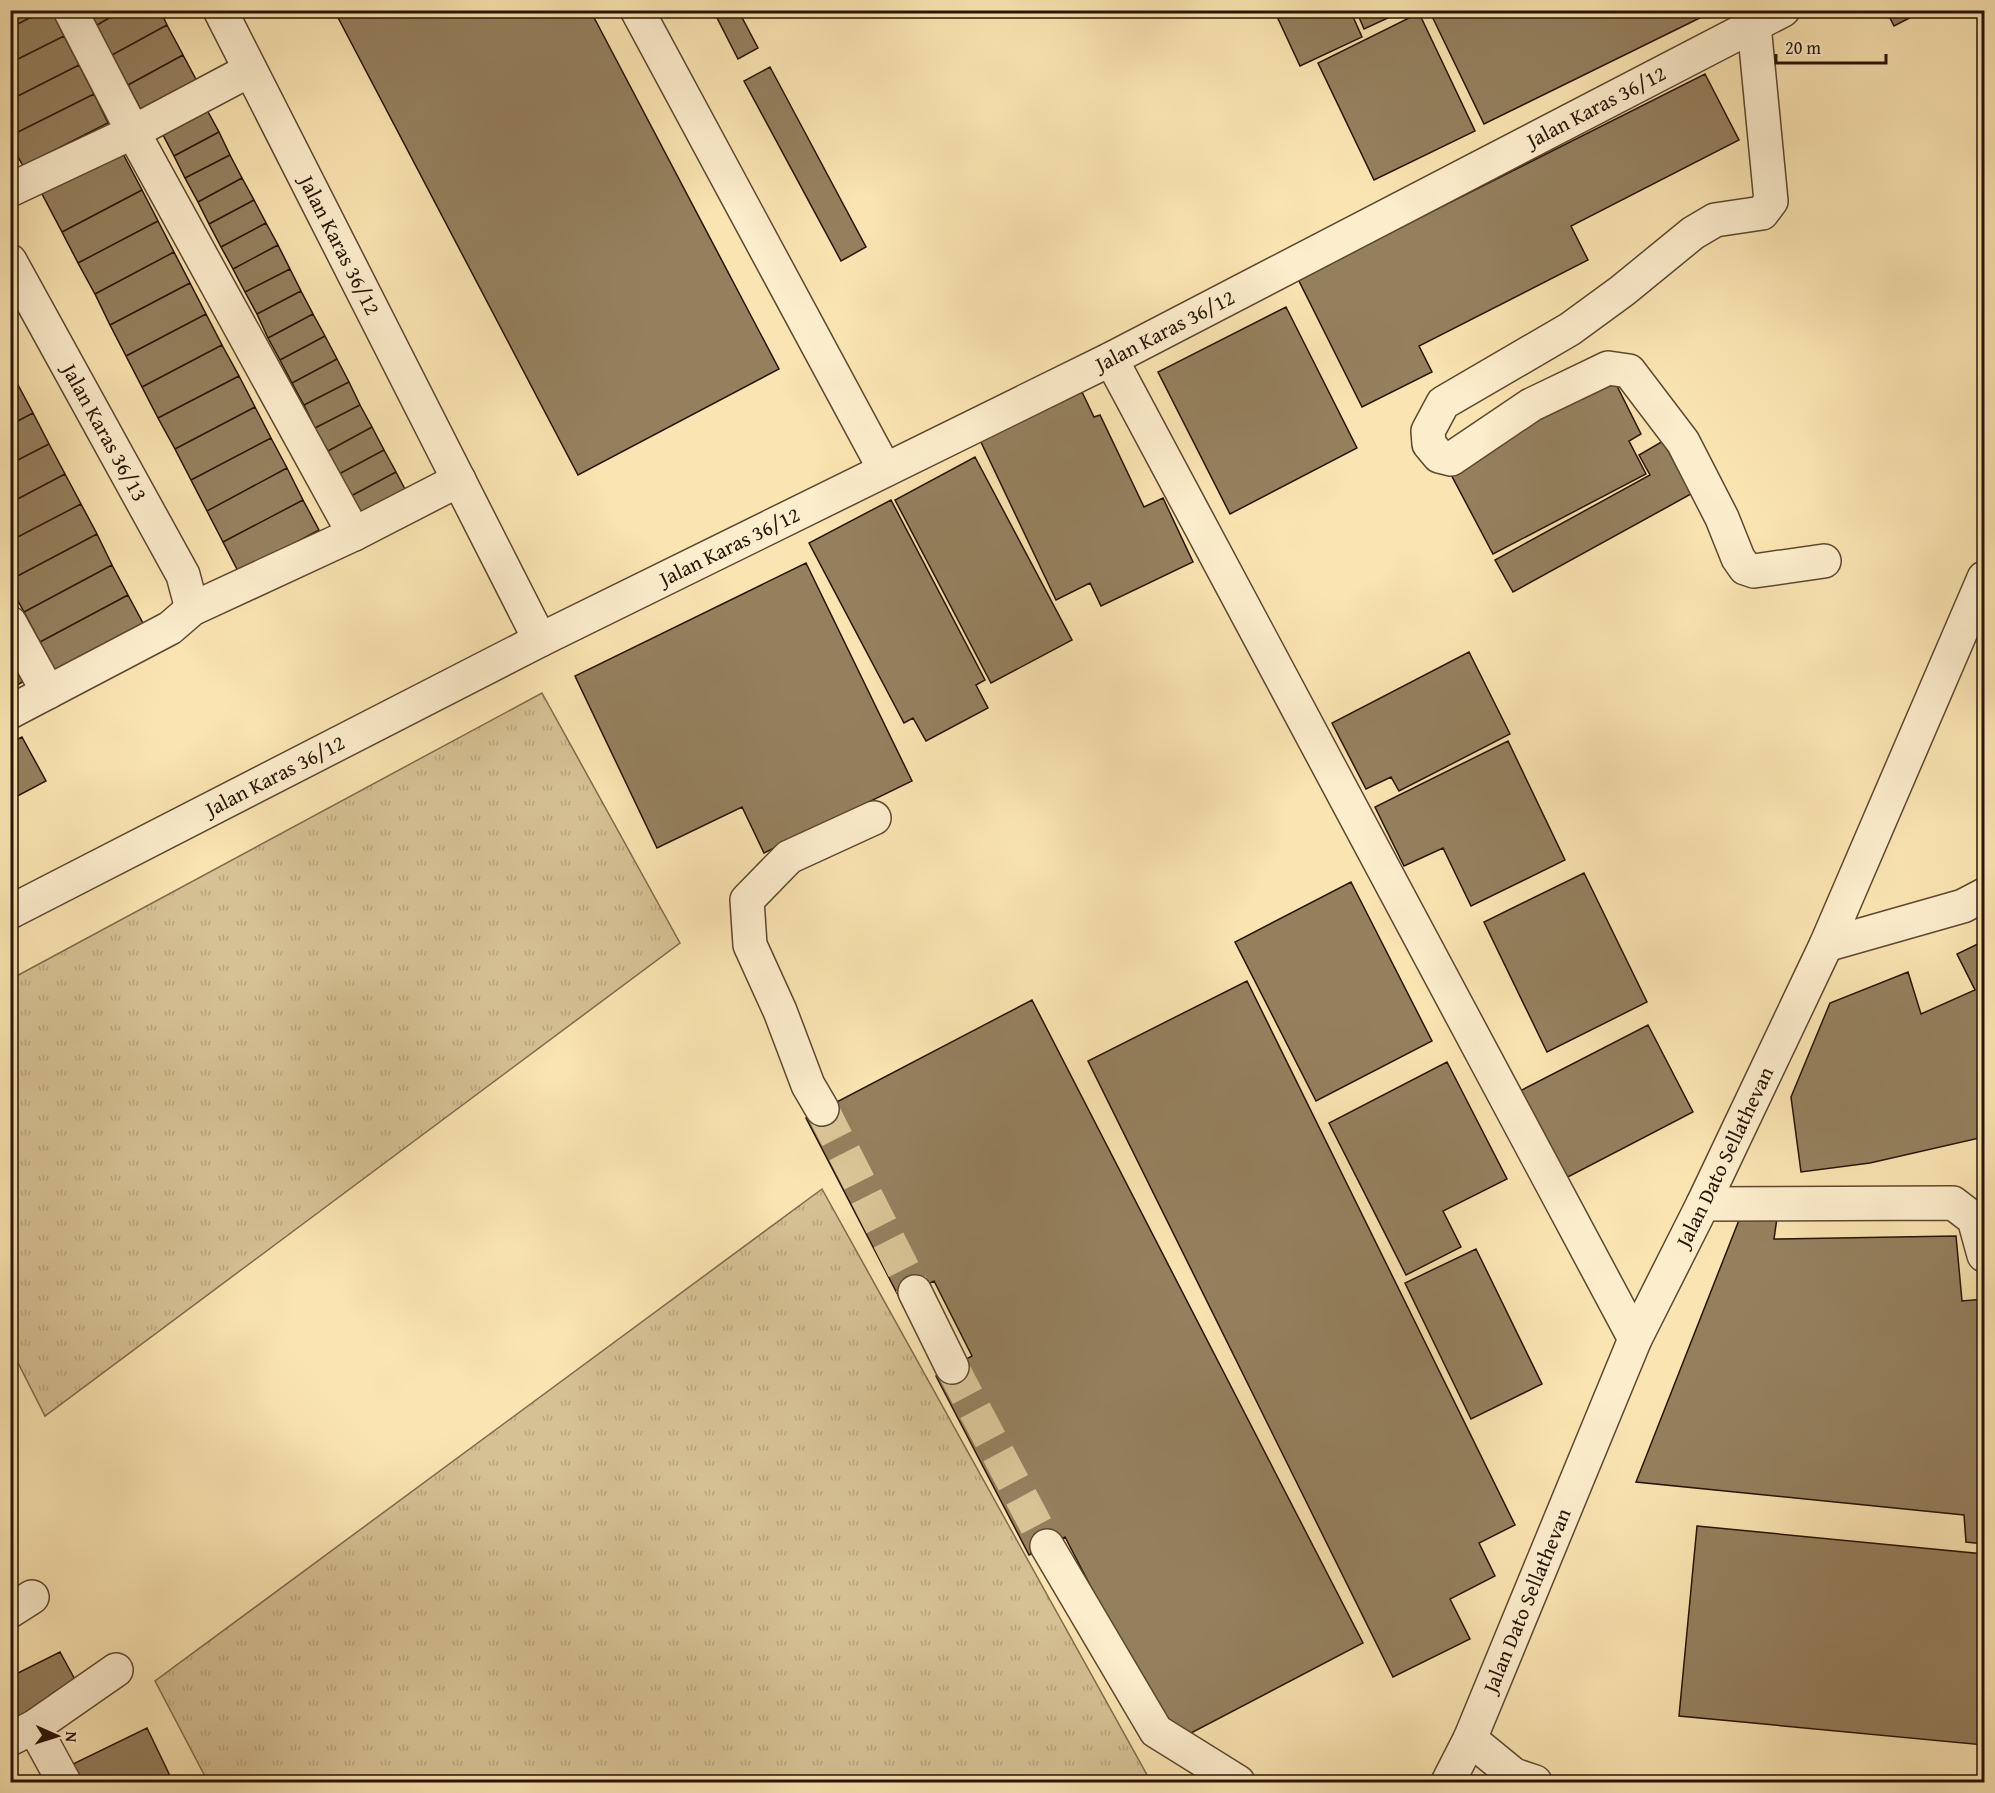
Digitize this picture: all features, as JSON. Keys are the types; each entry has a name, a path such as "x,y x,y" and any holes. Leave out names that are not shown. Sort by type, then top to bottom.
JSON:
{"street":[{"path":"70,10 133,132 354,534"},
{"name":"Jalan Karas 36/12","path":"220,10 540,640"},
{"path":"637,10 885,470"},
{"name":"Jalan Karas 36/12","path":"10,912 540,640 1111,359 1783,10"},
{"path":"1754,26 1771,201 1762,213 1715,220 1693,232 1622,291 1570,329 1443,404 1428,431 1429,444 1439,456 1451,459 1531,405 1584,382 1608,368 1629,370 1683,442 1722,518 1738,558 1745,568 1754,571 1824,561"},
{"path":"10,190 133,132 250,70"},
{"name":"Jalan Karas 36/13","path":"10,261 183,575 192,609"},
{"path":"1111,359 1635,1339"},
{"path":"1509,364 1531,405"},
{"path":"10,712 170,628 192,609 354,534 459,480"},
{"name":"Jalan Dato Sellathevan","path":"1448,1782 1470,1739 1635,1339 1703,1204 1826,945 1984,578"},
{"path":"10,623 48,692"},
{"path":"822,1109 808,1085 780,1011 750,945 747,900 789,857 874,818"},
{"path":"1826,945 1963,906 1984,895"},
{"path":"1703,1204 1953,1203 1974,1219 1984,1255"},
{"path":"915,1292 952,1367"},
{"path":"1047,1546 1156,1731 1238,1782"},
{"path":"64,1782 22,1733 116,1670"},
{"path":"1470,1739 1514,1775 1535,1782"}],"green space":[{"path":"542,693 680,943 45,1416 11,1349 11,979"},
{"path":"822,1189 1151,1782 208,1782 155,1681"}],"building":[{"path":"10,10 45,10 10,28"},
{"path":"45,10 51,10 64,36 10,63 10,28"},
{"path":"89,10 123,10 97,25"},
{"path":"123,10 160,10 167,25 112,55 97,25"},
{"path":"334,10 590,10 779,369 578,475"},
{"path":"713,10 738,10 758,48 738,59"},
{"path":"1274,10 1350,10 1362,37 1300,66"},
{"path":"1356,10 1405,10 1364,29"},
{"path":"1429,10 1716,10 1484,124"},
{"path":"1886,10 1925,10 1894,26"},
{"path":"1419,13 1475,131 1374,180 1318,63"},
{"path":"167,25 183,55 128,85 112,55"},
{"path":"64,36 79,65 10,100 10,63"},
{"path":"183,55 199,85 143,114 128,85"},
{"path":"79,65 94,94 10,136 10,100"},
{"path":"770,67 866,247 841,261 744,81"},
{"path":"1705,74 1739,140 1571,226 1588,260 1419,346 1432,372 1362,407 1298,279"},
{"path":"94,94 108,123 23,166 10,142 10,136"},
{"path":"207,110 219,132 174,156 162,133"},
{"path":"219,132 230,155 185,178 174,156"},
{"path":"121,150 142,190 62,232 41,192"},
{"path":"230,155 242,178 198,202 185,178"},
{"path":"242,178 254,200 209,224 198,202"},
{"path":"142,190 158,221 78,263 62,232"},
{"path":"254,200 266,223 221,247 209,224"},
{"path":"158,221 174,252 95,294 78,263"},
{"path":"266,223 278,245 233,269 221,247"},
{"path":"278,245 290,269 245,292 233,269"},
{"path":"174,252 190,283 110,325 95,294"},
{"path":"290,269 301,291 257,314 245,292"},
{"path":"190,283 206,314 126,356 110,325"},
{"path":"301,291 313,314 268,338 257,314"},
{"path":"1286,307 1357,448 1230,514 1158,372"},
{"path":"206,314 222,345 142,387 126,356"},
{"path":"313,314 325,336 280,360 268,338"},
{"path":"325,336 337,359 292,383 280,360"},
{"path":"222,345 239,376 158,418 142,387"},
{"path":"337,359 349,382 304,405 292,383"},
{"path":"239,376 255,407 175,449 158,418"},
{"path":"1614,380 1641,434 1629,441 1646,474 1493,554 1447,467"},
{"path":"349,382 360,405 315,428 304,405"},
{"path":"17,383 33,413 10,425 10,386"},
{"path":"1082,392 1094,417 1100,415 1144,507 1163,498 1193,562 1101,606 1090,583 1056,600 980,440"},
{"path":"360,405 372,427 328,451 315,428"},
{"path":"255,407 271,438 191,480 175,449"},
{"path":"33,413 49,444 10,464 10,425"},
{"path":"372,427 384,450 339,474 328,451"},
{"path":"271,438 287,468 207,511 191,480"},
{"path":"1663,441 1691,494 1513,592 1495,560 1650,475 1639,455"},
{"path":"49,444 65,474 10,503 10,464"},
{"path":"384,450 396,472 351,496 339,474"},
{"path":"975,457 1072,640 991,683 895,500"},
{"path":"287,468 303,500 223,542 207,511"},
{"path":"396,472 408,495 363,519 351,496"},
{"path":"65,474 81,504 10,541 10,503"},
{"path":"303,500 319,530 239,573 223,542"},
{"path":"891,500 985,680 976,685 988,708 926,741 913,718 904,723 809,543"},
{"path":"81,504 97,534 10,580 10,541"},
{"path":"97,534 112,565 24,612 10,586 10,580"},
{"path":"806,563 912,781 764,853 742,807 657,848 575,676"},
{"path":"112,565 128,595 40,642 24,612"},
{"path":"128,595 144,625 56,672 40,642"},
{"path":"10,650 28,679 10,689"},
{"path":"1469,652 1510,734 1399,791 1391,777 1366,789 1332,723"},
{"path":"22,737 46,781 10,800 10,743"},
{"path":"1508,741 1565,860 1471,906 1443,848 1404,866 1375,807"},
{"path":"1584,873 1647,1002 1547,1052 1484,922"},
{"path":"1351,882 1432,1041 1316,1101 1235,942"},
{"path":"1984,941 1984,1137 1870,1163 1801,1172 1791,1097 1830,1003 1908,972 1921,1014 1975,990 1957,954"},
{"path":"1247,981 1515,1525 1479,1543 1495,1576 1450,1599 1470,1639 1393,1677 1088,1061"},
{"path":"1032,1000 1363,1643 1172,1743 1065,1537 1029,1555 936,1376 972,1356 934,1281 900,1299 806,1118"},
{"path":"1648,1025 1693,1112 1564,1179 1520,1091"},
{"path":"1447,1062 1507,1179 1443,1211 1461,1247 1406,1275 1329,1123"},
{"path":"1741,1215 1777,1218 1774,1239 1956,1236 1962,1301 1984,1299 1984,1544 1966,1542 1964,1515 1636,1482"},
{"path":"1476,1249 1542,1384 1471,1419 1405,1283"},
{"path":"1697,1526 1984,1554 1984,1745 1679,1716"},
{"path":"60,1652 79,1687 10,1721 10,1677"},
{"path":"147,1728 173,1782 82,1782 73,1764"}],"tunnel":[{"path":"822,1109 915,1292"},
{"path":"952,1367 1047,1546"}]}
